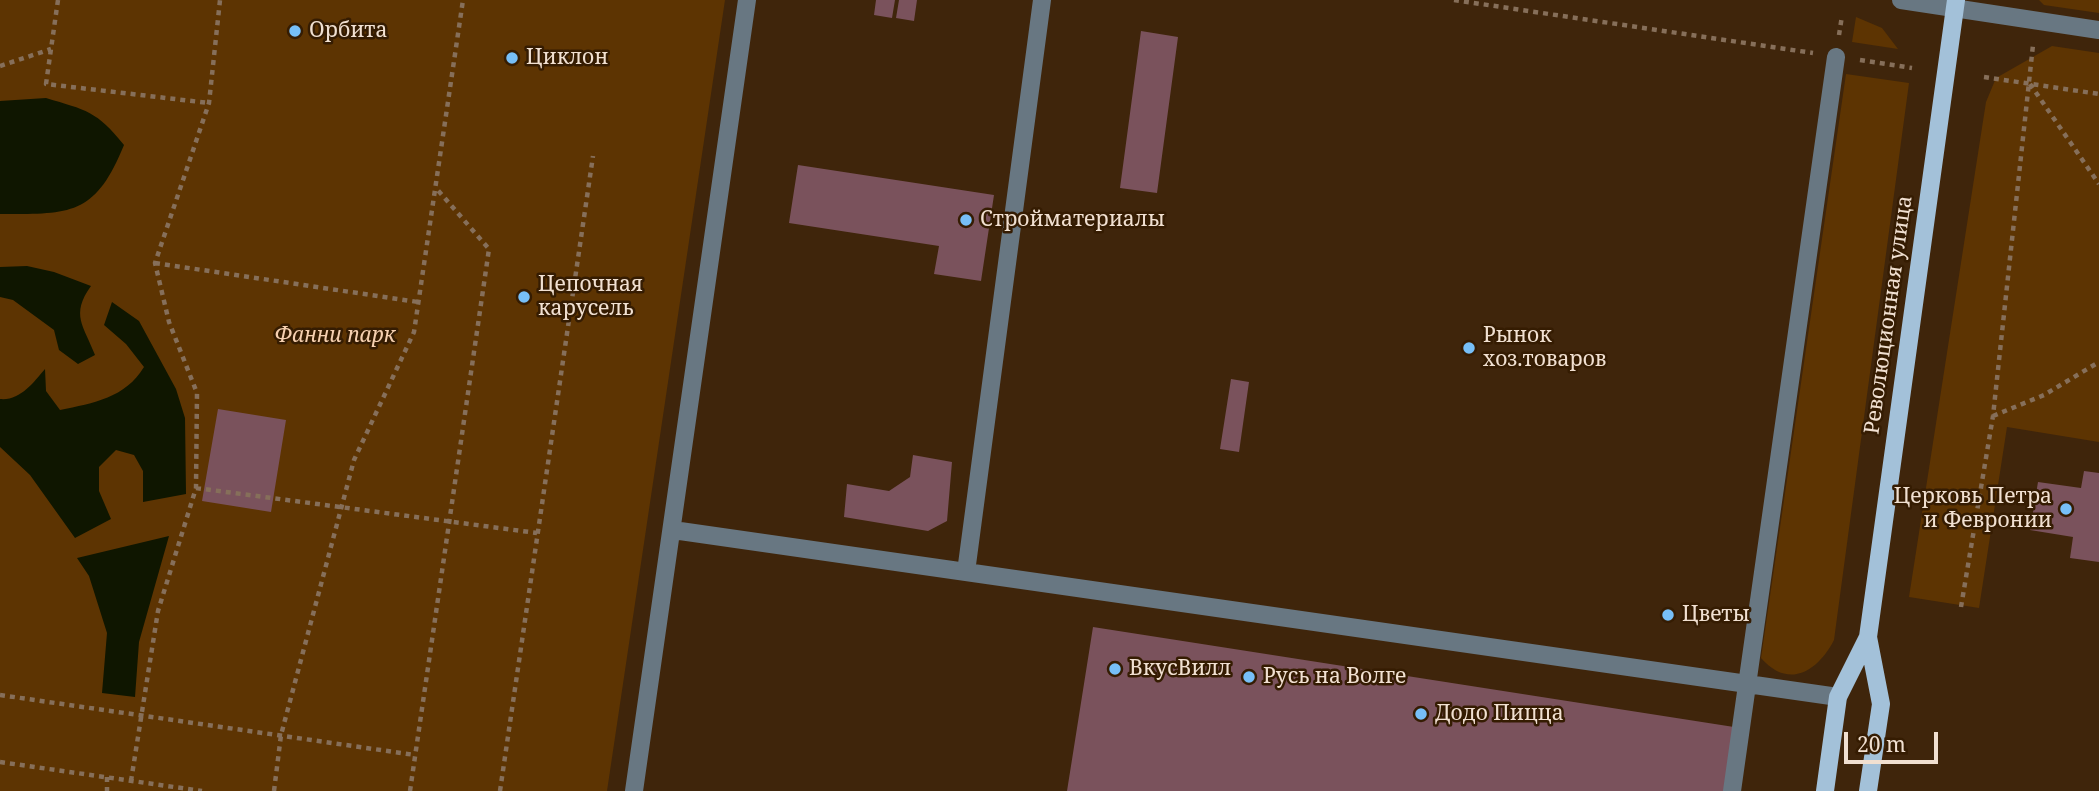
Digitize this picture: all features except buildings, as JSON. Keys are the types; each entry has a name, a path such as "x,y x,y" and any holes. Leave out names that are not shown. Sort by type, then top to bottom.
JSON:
{"main road":[{"name":"Революционная улица","path":"1825,791 1838,697 1868,637 1955,4"},
{"name":"Революционная улица","path":"1868,637 1881,704 1868,791"}],"street":[{"path":"634,791 747,0"},
{"path":"965,572 1042,0"},
{"path":"1900,0 1955,4 2099,30"},
{"path":"1732,791 1836,57"},
{"path":"673,530 1838,697"}],"path":[{"path":"58,0 46,84 209,103"},
{"path":"131,781 158,611 196,488 197,393 169,322 155,263 209,103 220,0"},
{"path":"274,791 281,736 354,460 414,332 463,0"},
{"path":"1454,0 1912,68"},
{"path":"1961,607 1993,416 2033,45"},
{"path":"0,66 51,49"},
{"path":"1984,77 2099,94"},
{"path":"2030,83 2099,184"},
{"path":"500,791 593,156"},
{"path":"410,791 489,249 435,187"},
{"path":"155,263 418,302"},
{"path":"1993,416 2044,394 2099,362"},
{"path":"196,488 537,533"},
{"path":"0,695 415,755"},
{"path":"0,762 173,789 202,791"},
{"path":"107,777 107,791"}],"green space":[{"name":"Фанни парк","path":"0,0 725,0 607,791 0,791"},
{"path":"2039,0 2099,0 2099,13 2044,5"},
{"path":"1856,17 1882,28 1898,49 1852,42"},
{"path":"2052,46 2099,53 2099,442 2007,427 1979,608 1909,597 1986,102 1996,78"},
{"path":"1846,74 1909,83 1834,640 1811,668 1792,675 1772,668 1761,658"}],"shaded area":[{"path":"46,98 90,113 106,125 124,145 102,186 91,198 78,206 45,213 0,214 0,101"},
{"path":"27,266 54,272 91,286 80,313 83,328 95,355 78,364 59,350 54,330 13,300 0,297 0,267"},
{"path":"112,302 139,321 176,389 185,418 186,494 143,502 143,471 134,455 116,450 99,467 99,491 111,519 75,538 30,475 0,447 0,399 20,394 45,369 46,391 60,410 108,398 128,386 144,367 126,344 104,325"},
{"path":"169,536 139,642 135,697 102,693 107,633 89,576 77,558"}],"place":[{"name":"Орбита","path":"295,31"},
{"name":"Циклон","path":"512,58"},
{"name":"Стройматериалы","path":"966,220"},
{"name":"Цепочная карусель","path":"524,297"},
{"name":"Рынок хоз.товаров","path":"1469,348"},
{"name":"Церковь Петра и Февронии","path":"2066,509"},
{"name":"Цветы","path":"1668,615"},
{"name":"ВкусВилл","path":"1115,669"},
{"name":"Русь на Волге","path":"1249,677"},
{"name":"Додо Пицца","path":"1421,714"}]}
